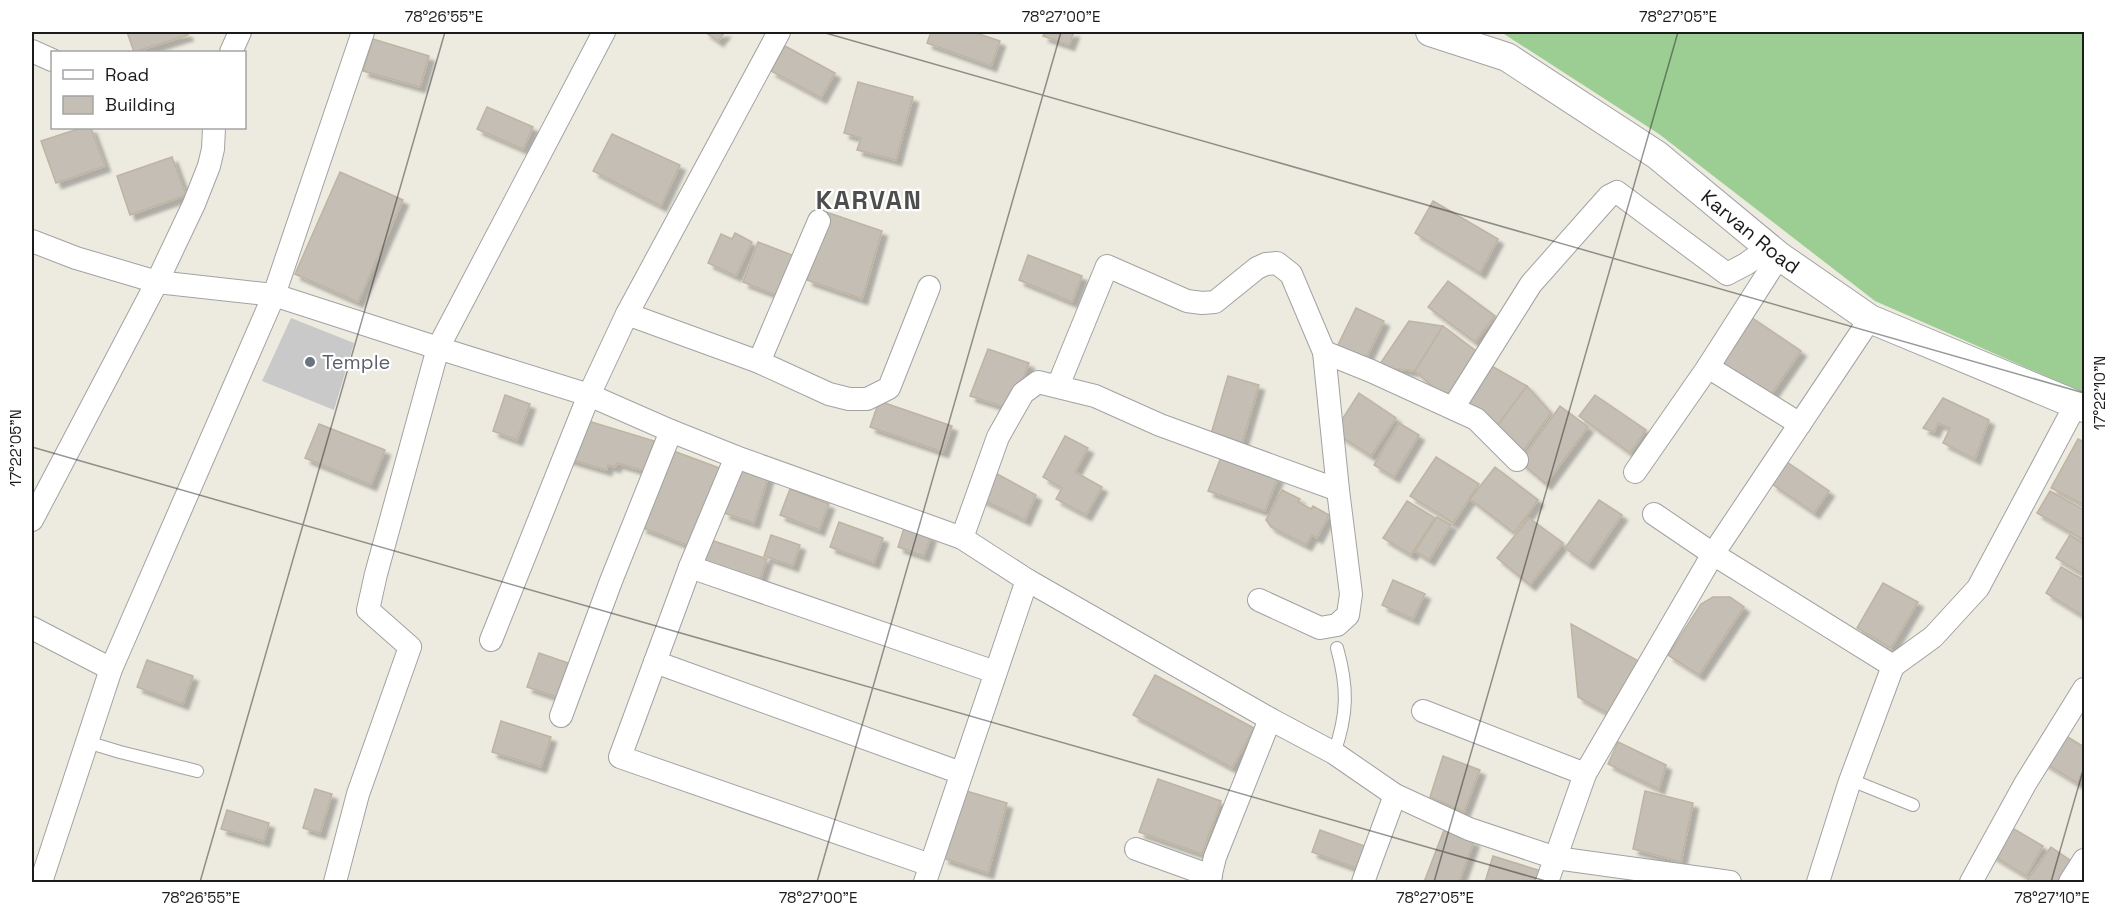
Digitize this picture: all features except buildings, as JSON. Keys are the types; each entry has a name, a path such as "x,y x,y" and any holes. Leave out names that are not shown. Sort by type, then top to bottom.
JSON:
{"street":[{"path":"231,51 240,32"},
{"path":"40,882 111,669 274,295 363,32"},
{"path":"335,882 358,794 410,647 368,610 438,348 604,32"},
{"path":"491,640 589,395 627,314 779,32"},
{"name":"Karvan Road","path":"1430,32 1507,57 1657,155 1774,252 1870,319 2080,406"},
{"path":"32,51 51,60"},
{"path":"32,520 157,282 194,204 209,166 214,129"},
{"path":"1453,408 1531,284 1609,196 1617,192 1727,274 1774,252"},
{"path":"759,362 819,221"},
{"path":"32,241 76,258 157,282 274,295 589,395 736,457 962,538 1027,580 1270,720 1334,753 1395,795 1469,829 1556,858 1730,882"},
{"path":"1635,472 1708,367 1774,252"},
{"path":"1058,386 1107,266 1187,301 1202,303 1215,302 1257,268 1266,264 1277,263 1292,274 1324,352 1351,594 1348,615 1337,625 1320,628 1259,600"},
{"path":"627,314 759,362 829,394 849,399 867,399 888,388 930,287"},
{"path":"1547,882 1586,774 1713,554 1870,319"},
{"path":"1324,352 1371,370 1476,419 1517,460"},
{"path":"1708,367 1800,424"},
{"path":"962,538 998,437 1023,393 1038,382 1095,396 1160,425 1338,490"},
{"path":"1818,882 1851,780 1893,666 1933,637 1978,588 2080,406"},
{"path":"561,716 611,581 671,431"},
{"path":"736,457 690,567 620,758 928,874 1027,580"},
{"path":"1654,514 1713,554 1893,666"},
{"path":"690,567 996,672"},
{"path":"32,628 111,669"},
{"path":"656,662 961,773"},
{"path":"1971,882 2025,784 2085,689"},
{"path":"1423,711 1586,774"},
{"path":"1136,849 1210,879 1215,857 1270,720"},
{"path":"1364,882 1395,795"},
{"path":"2070,882 2085,860"}],"lane":[{"path":"1334,753 1344,713 1345,676 1337,648"},
{"path":"87,742 197,771"},
{"path":"1851,780 1913,805"}],"shaded area":[{"name":"Temple","path":"291,318 354,343 334,410 262,381"}],"green space":[{"path":"1501,32 2084,32 2084,393 1875,301 1659,134"}],"place":[{"name":"Temple","path":"310,362"}],"district":[{"name":"KARVAN","path":"869,200"}]}
